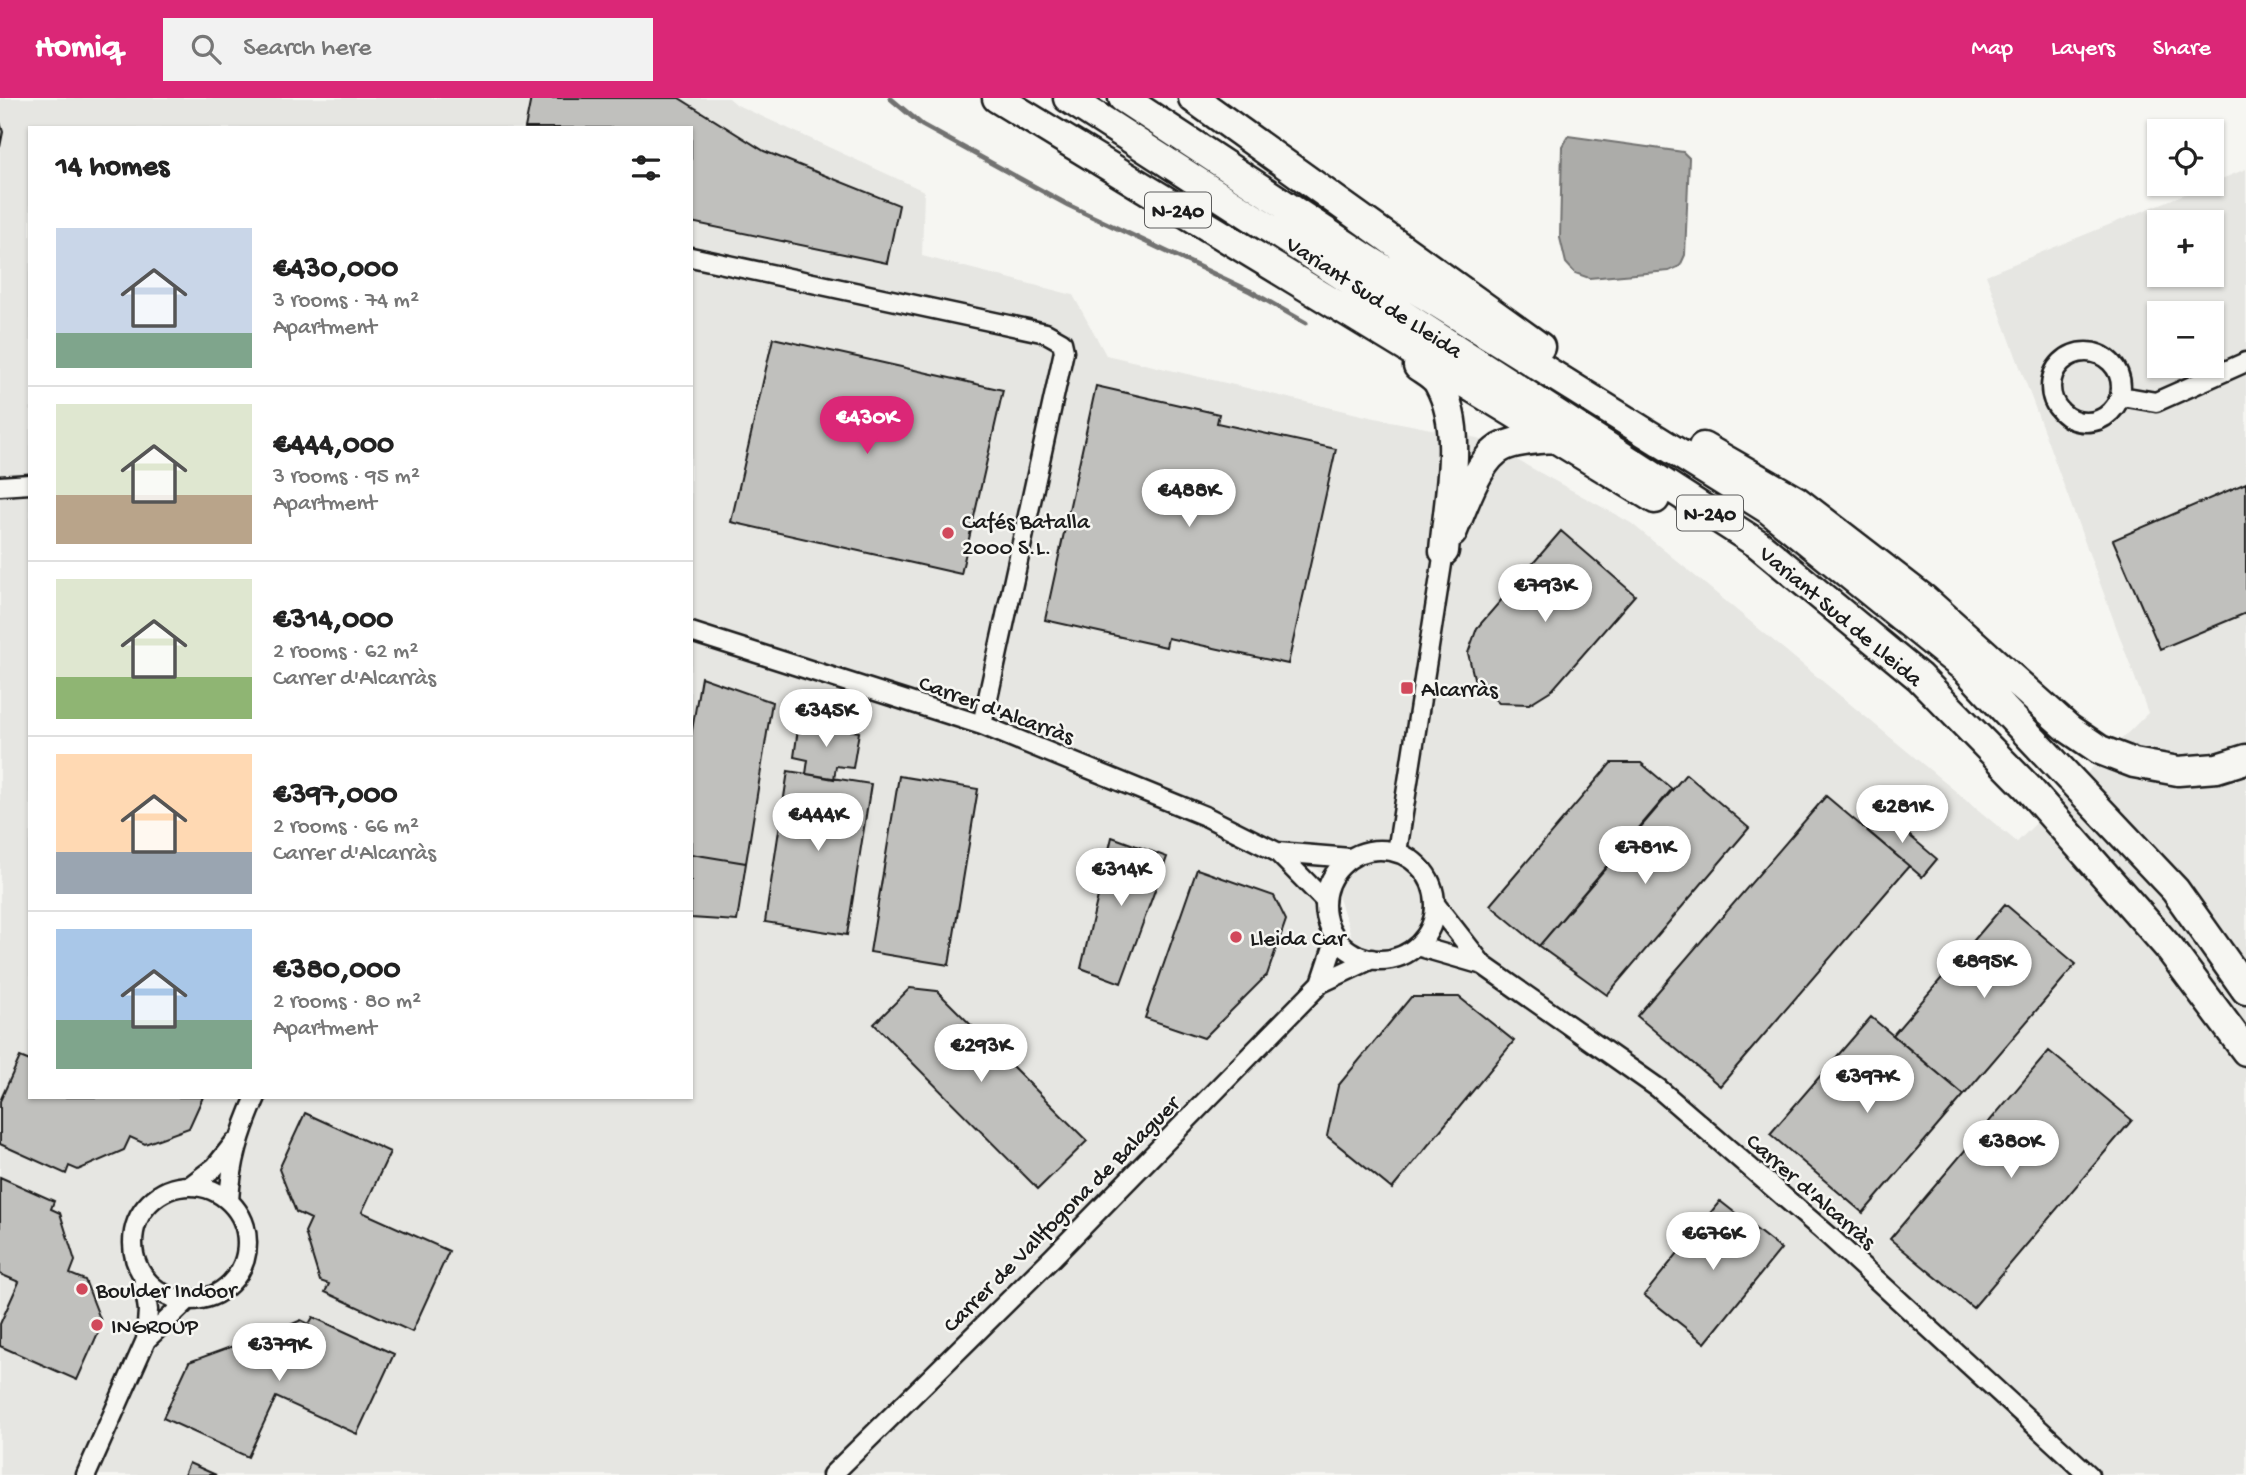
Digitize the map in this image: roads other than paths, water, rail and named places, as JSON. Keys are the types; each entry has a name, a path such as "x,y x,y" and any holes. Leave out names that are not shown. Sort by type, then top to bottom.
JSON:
{"highway":[{"name":"N-240","path":"997,98 1757,561 1919,677"},
{"name":"Variant Sud de Lleida","path":"1068,98 1758,544 1919,677 2028,788 2169,948 2246,1051"},
{"name":"Variant Sud de Lleida","path":"1124,98 1367,259 1768,509 1966,669 2175,890 2246,990"},
{"name":"N-240","path":"1193,98 1768,509"},
{"path":"1361,321 1437,381 1451,412 1451,464 1444,551"},
{"path":"1592,384 1797,501 1924,599 2070,729 2100,750 2134,764 2178,771 2217,768 2246,760"},
{"path":"1444,551 1476,478 1496,450 1530,440 1554,438"}],"street":[{"path":"693,257 1046,333 1062,342 1062,359 982,725"},
{"path":"2093,352 2104,356 2119,373 2121,396 2108,415 2085,422 2063,414 2051,393 2054,371 2071,355 2093,352"},
{"path":"2121,396 2156,402 2246,362"},
{"path":"0,486 28,484"},
{"path":"1397,852 1444,551"},
{"name":"Carrer d'Alcarràs","path":"693,633 982,725 1205,816 1277,852 1325,901"},
{"path":"1321,982 1372,959 1396,958 1417,946 1430,928 1436,905 1431,883 1418,864 1397,852 1373,850 1350,858 1332,877 1325,901 1326,917 1336,939 1346,948 1372,959"},
{"name":"Carrer d'Alcarràs","path":"1277,852 1350,858"},
{"name":"Carrer d'Alcarràs","path":"1436,905 1483,965 1658,1088 1829,1236 2090,1475"},
{"path":"1321,982 1336,939"},
{"name":"Carrer d'Alcarràs","path":"1417,946 1483,965"},
{"name":"Carrer de Vallfogona de Balaguer","path":"832,1475 1053,1257 1321,982"},
{"path":"229,1201 230,1172 238,1137 255,1099"},
{"path":"190,1186 215,1167 238,1137"},
{"path":"86,1475 146,1340 148,1310 143,1276 135,1260 133,1242 140,1217 157,1196 173,1188 204,1188 229,1201 240,1216 246,1232 247,1250 242,1267 232,1282 218,1293 188,1300 167,1295 143,1276"},
{"path":"146,1340 188,1300"}],"waterway":[{"path":"890,98 922,125 1068,205 1250,291 1306,323"}],"place":[{"name":"Cafés Batalla 2000 S.L.","path":"948,533"},
{"name":"Alcarràs","path":"1407,688"},
{"name":"Lleida Car","path":"1236,937"},
{"name":"Boulder Indoor","path":"82,1289"},
{"name":"INGROUP","path":"97,1325"}]}
